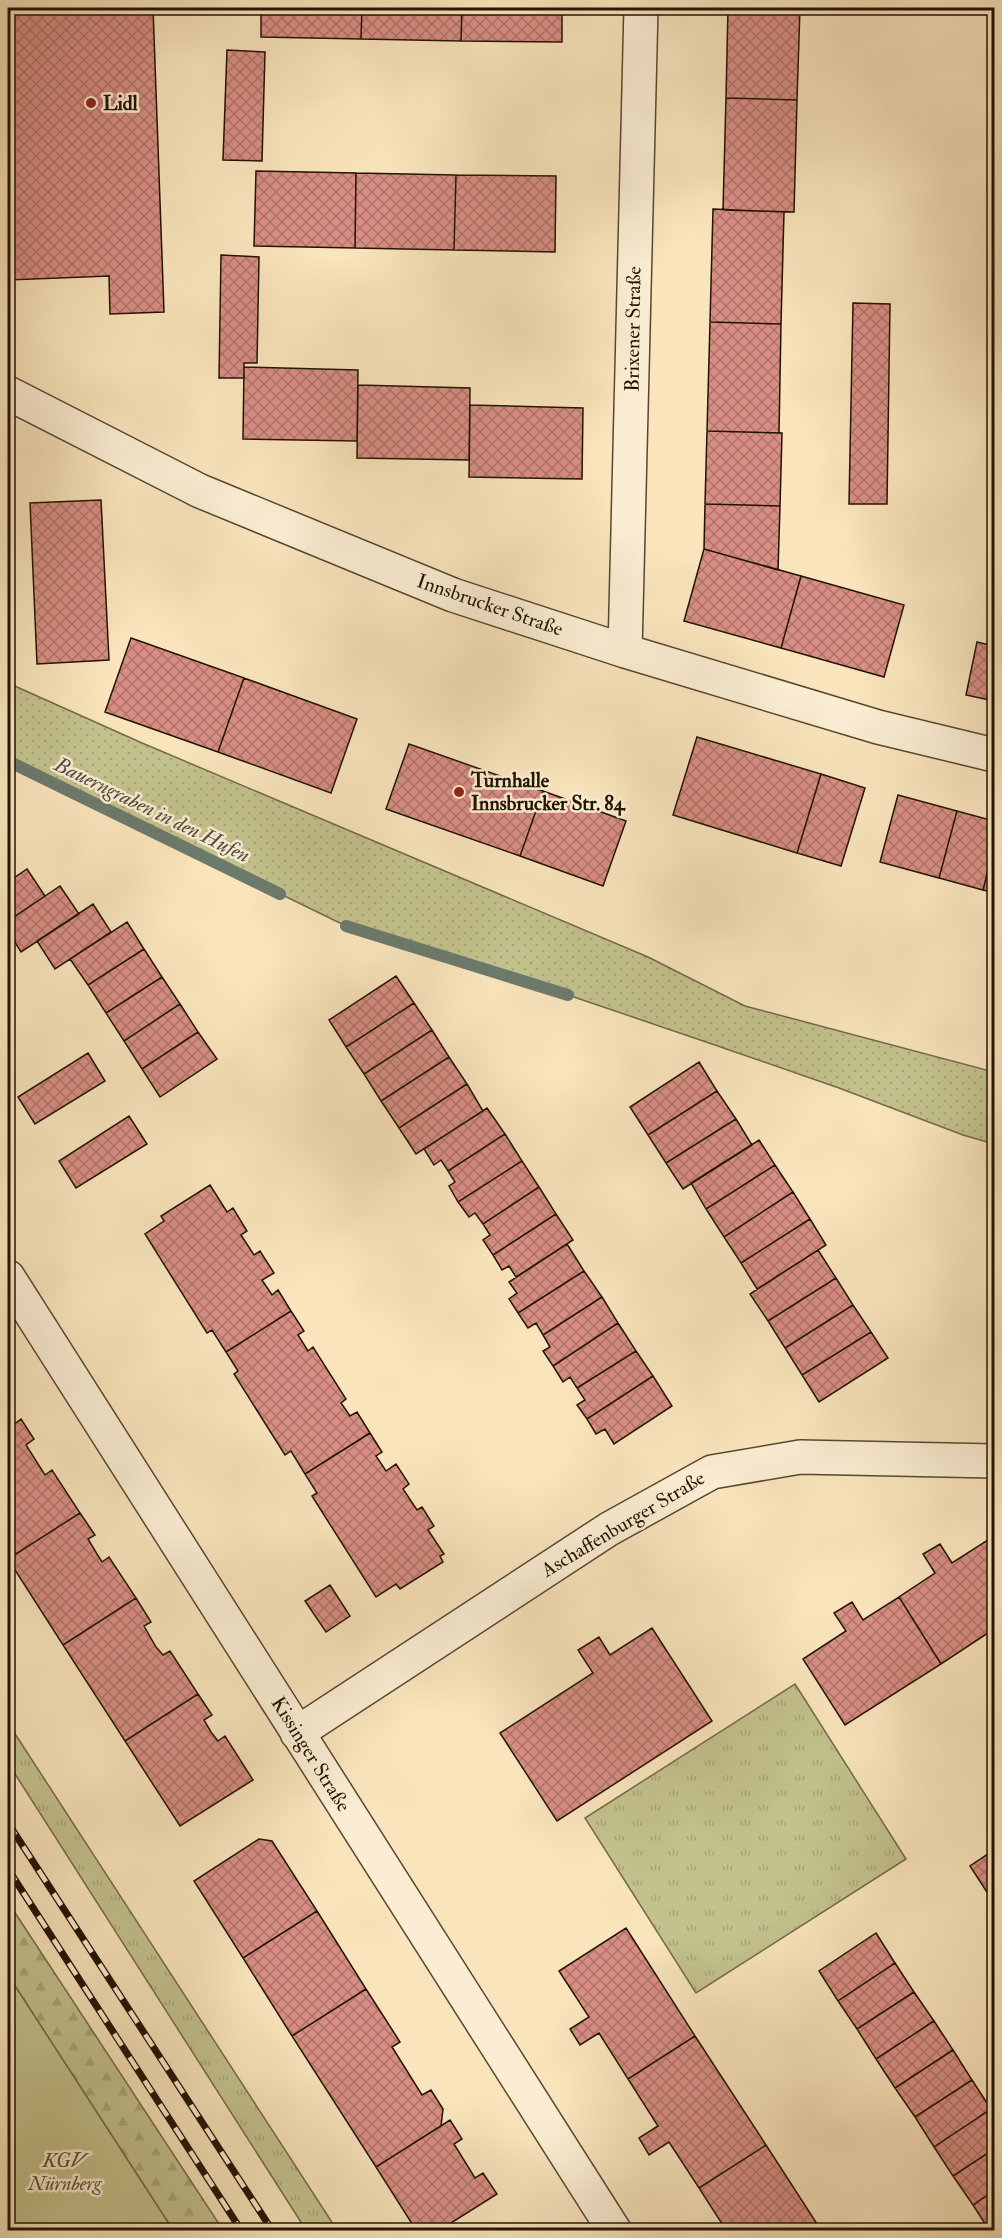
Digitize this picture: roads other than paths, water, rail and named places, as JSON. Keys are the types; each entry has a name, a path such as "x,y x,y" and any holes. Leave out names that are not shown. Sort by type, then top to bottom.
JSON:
{"street":[{"name":"Brixener Straße","path":"625,651 641,8"},
{"name":"Innsbrucker Straße","path":"8,393 200,491 453,595 625,651 878,727 994,755"},
{"name":"Kissinger Straße","path":"8,1277 614,2230"},
{"name":"Aschaffenburger Straße","path":"297,1733 609,1529 712,1472 800,1457 994,1461"}],"waterway":[{"name":"Bauerngraben in den Hufen","path":"8,761 280,894"},
{"name":"Bauerngraben in den Hufen","path":"346,926 568,995"}],"railway":[{"path":"8,1823 272,2230"},
{"path":"8,1869 241,2230"}],"place":[{"name":"Lidl","path":"91,103"},
{"name":"Turnhalle Innsbrucker Str. 84","path":"459,792"}],"park label":[{"name":"KGV Nürnberg","path":"65,2172"}]}
